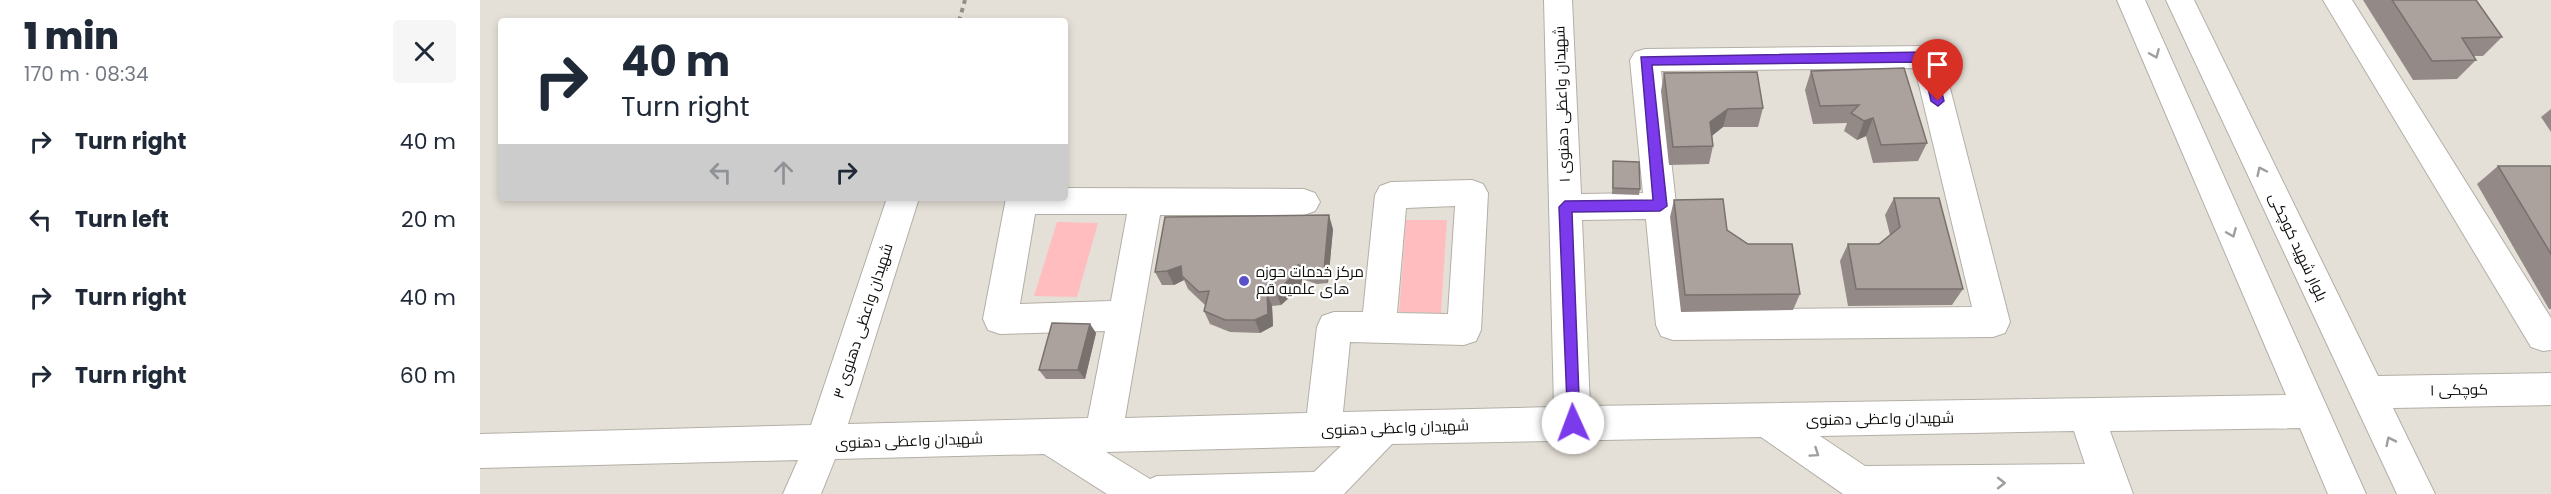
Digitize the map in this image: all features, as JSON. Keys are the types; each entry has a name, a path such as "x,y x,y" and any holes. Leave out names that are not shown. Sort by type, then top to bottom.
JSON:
{"street":[{"name":"شهیدان واعظی دهنوی ۱","path":"1558,0 1573,423"},
{"path":"2131,0 2347,494"},
{"name":"بلوار شهید کوچکی","path":"2180,0 2416,494"},
{"path":"2337,0 2543,336 2551,335"},
{"path":"1926,57 1993,322 1673,325 1660,206 1645,60 1926,57"},
{"path":"1323,430 1334,327 1464,330 1472,193 1390,195 1379,327"},
{"name":"شهیدان واعظی دهنوی ۳","path":"802,494 823,444 902,201"},
{"path":"1124,316 1000,319 1021,201 1304,202"},
{"path":"1103,436 1146,201"},
{"path":"1565,207 1660,206"},
{"name":"کوچکی ۱","path":"2366,392 2551,389"},
{"name":"شهیدان واعظی دهنوی","path":"480,451 1573,423 2309,411"},
{"path":"1767,420 1860,484 2112,488 2087,416"},
{"path":"1157,494 1322,490 1384,428"},
{"path":"1050,437 1140,494"}],"path":[{"path":"960,18 965,0"}],"shaded area":[{"path":"1406,220 1447,220 1441,313 1399,312"},
{"path":"1057,222 1098,223 1077,297 1034,296"}],"building":[{"path":"2392,0 2476,0 2502,37 2462,38 2476,60 2432,61"},
{"path":"1904,68 1927,143 1881,145 1873,118 1864,121 1851,113 1859,105 1820,106 1811,71"},
{"path":"1757,72 1763,108 1728,109 1710,122 1713,146 1673,147 1664,73"},
{"path":"1613,161 1639,162 1640,189 1613,188"},
{"path":"2498,166 2551,166 2551,254"},
{"path":"1894,198 1939,198 1963,289 1856,289 1848,244 1879,244 1900,227"},
{"path":"1723,199 1727,230 1748,244 1792,244 1800,294 1685,295 1674,200"},
{"name":"مرکز خدمات حوزه های علمیه قم","path":"1329,215 1324,270 1314,270 1298,265 1296,273 1276,292 1267,293 1268,314 1255,320 1225,320 1204,311 1209,291 1199,292 1182,276 1181,266 1155,272 1165,217"},
{"path":"1052,323 1090,324 1078,370 1039,370"}],"place":[{"name":"مرکز خدمات حوزه های علمیه قم","path":"1244,281"}],"route":[{"path":"1573,423 1565,207 1660,206 1645,60 1926,57 1938,101"}]}
